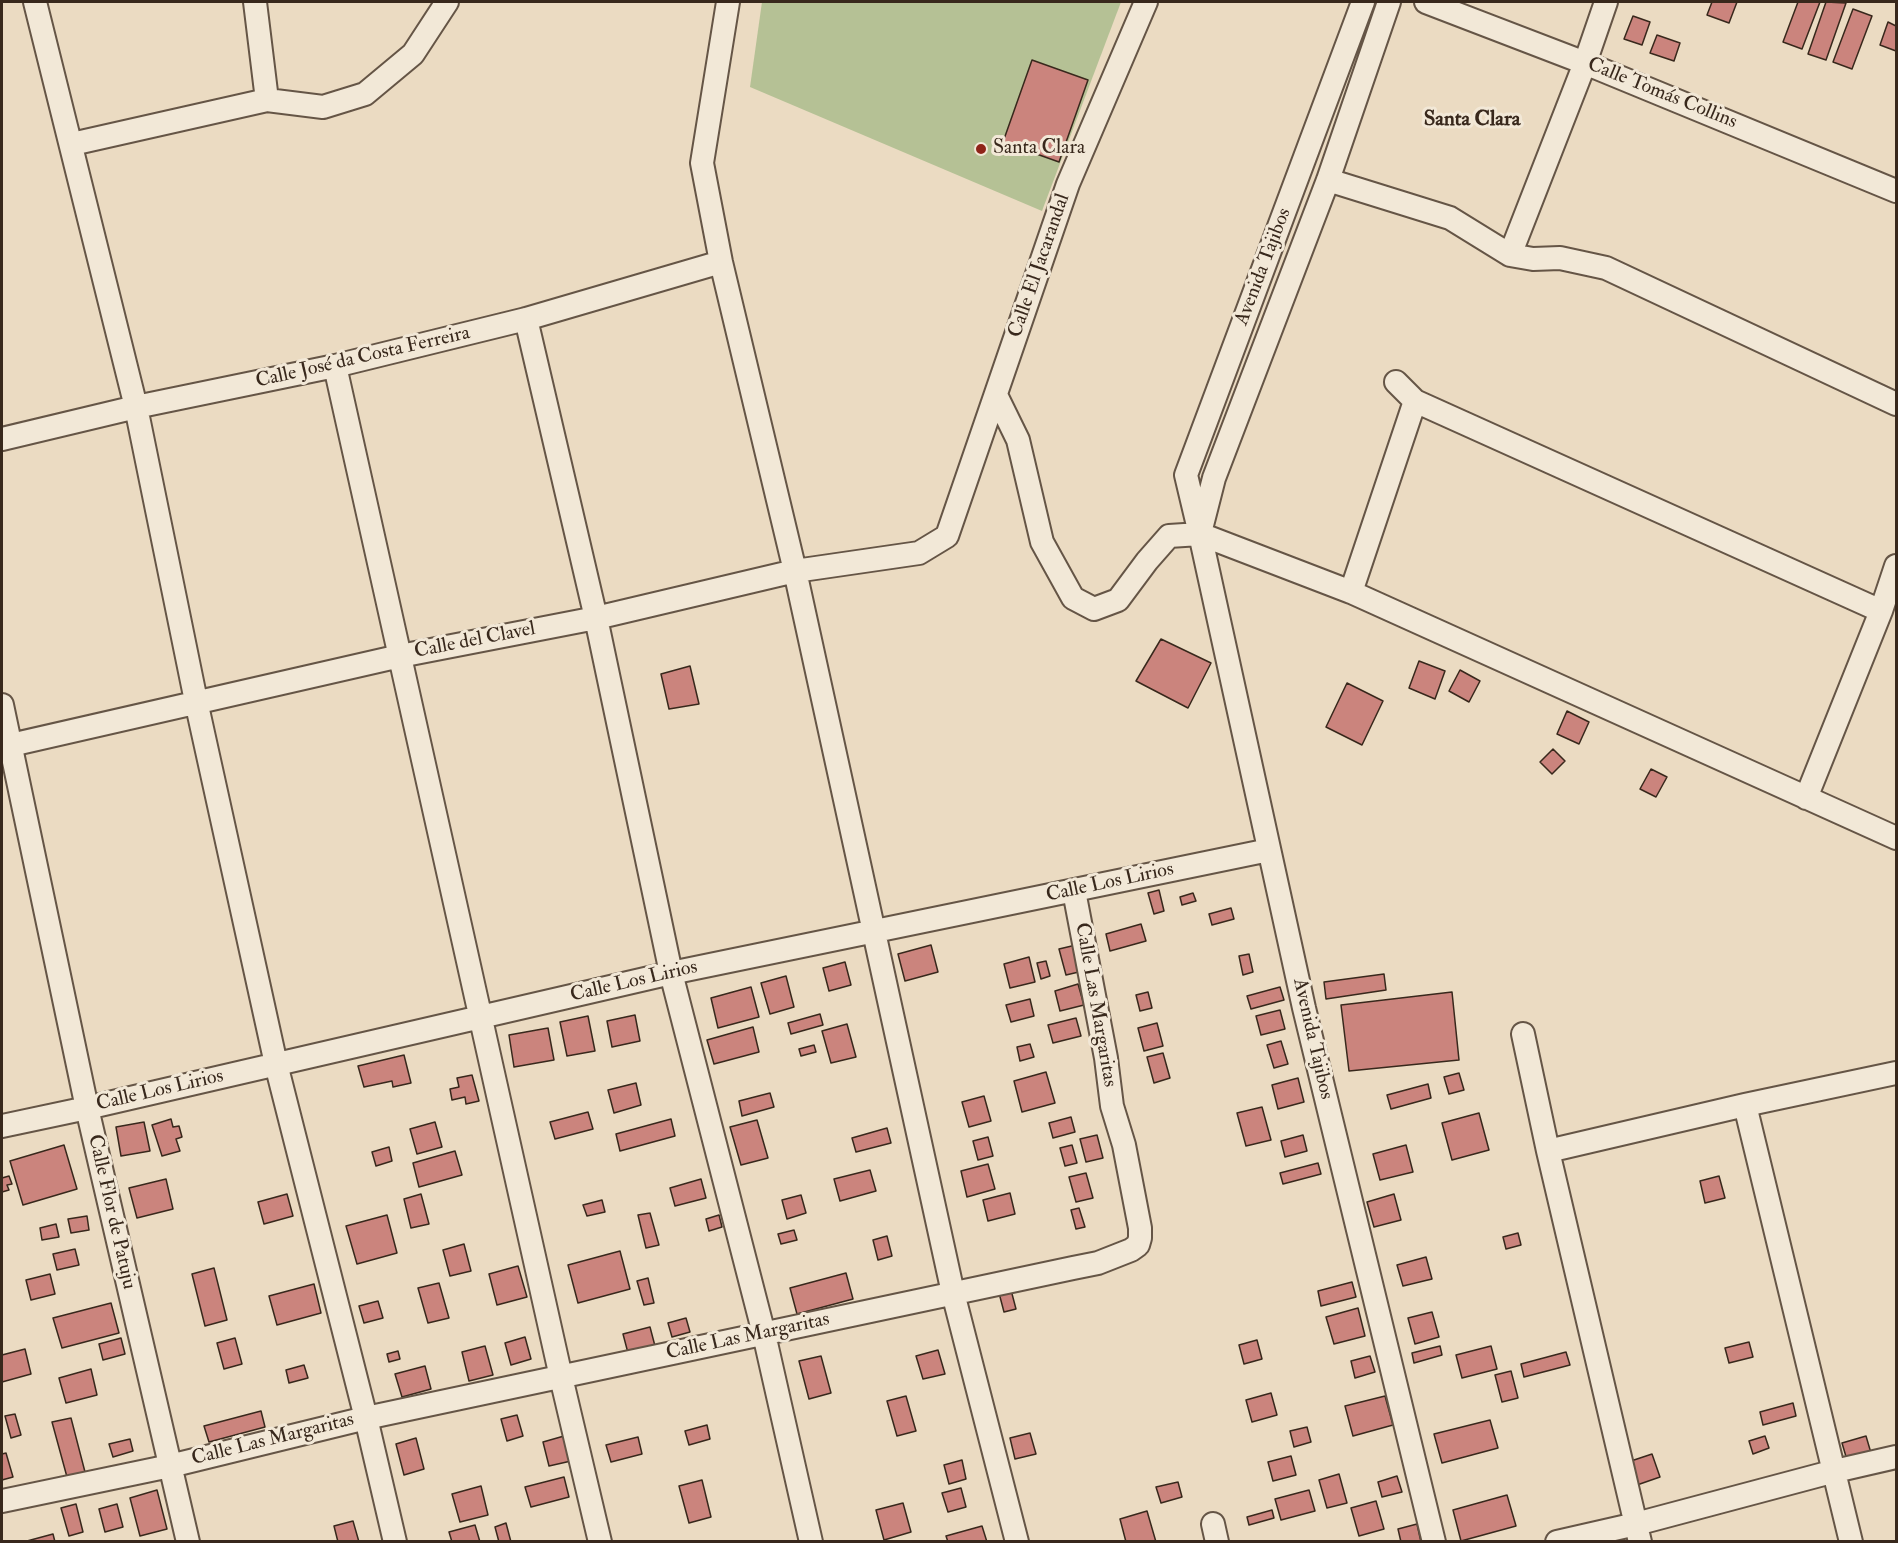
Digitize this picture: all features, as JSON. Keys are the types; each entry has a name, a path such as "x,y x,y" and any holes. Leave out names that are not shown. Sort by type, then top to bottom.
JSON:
{"street":[{"path":"35,2 136,407 196,701 276,1064 366,1418 395,1542"},
{"path":"255,2 267,100"},
{"path":"72,144 267,100 323,107 365,94 413,54 447,2"},
{"path":"728,2 702,163 722,262 795,571 953,1293 1017,1542"},
{"name":"Calle El Jacarandal","path":"947,536 1068,184 1146,2"},
{"name":"Avenida Tajibos","path":"1363,2 1186,476 1304,1008 1434,1542"},
{"name":"Avenida Tajibos","path":"1200,534 1214,478 1328,180 1389,2"},
{"name":"Calle Tomás Collins","path":"1426,2 1585,63 1896,190"},
{"path":"1510,255 1585,63 1606,2"},
{"path":"1328,180 1450,218 1510,255 1533,259 1560,258 1606,268 1896,404"},
{"name":"Calle José da Costa Ferreira","path":"2,439 136,407 334,366 526,319 722,262"},
{"path":"526,319 596,618 671,973 764,1334 811,1542"},
{"path":"334,366 600,1542"},
{"path":"1396,382 1415,401 1881,611"},
{"path":"996,395 1018,440 1042,542 1073,598 1094,609 1118,600 1169,536 1200,534 1351,592 1896,838"},
{"path":"1351,592 1415,401"},
{"name":"Calle del Clavel","path":"6,745 400,656 596,618 795,571 919,553 947,536"},
{"path":"1806,798 1881,611 1896,566"},
{"name":"Calle Flor de Patuju","path":"2,705 6,745 87,1108 188,1542"},
{"name":"Calle Los Lirios","path":"2,1126 671,973 1269,850"},
{"name":"Calle Las Margaritas","path":"2,1501 170,1466 366,1418 1098,1263 1131,1250 1138,1245 1140,1238 1124,1146 1112,1106 1106,1058 1074,891"},
{"path":"1523,1034 1548,1151 1638,1533"},
{"path":"1548,1151 1745,1105 1896,1073"},
{"path":"1745,1105 1851,1542"},
{"path":"1557,1542 1638,1533 1835,1471 1896,1457"}],"green space":[{"name":"Santa Clara","path":"762,2 1121,2 1042,211 750,87"}],"building":[{"path":"1712,2 1737,2 1729,23 1707,15"},
{"path":"1798,2 1820,2 1802,49 1783,42"},
{"path":"1826,2 1846,3 1826,60 1808,54"},
{"path":"1853,9 1872,16 1852,69 1833,62"},
{"path":"1633,16 1650,22 1642,45 1624,39"},
{"path":"1888,22 1896,26 1896,51 1880,45"},
{"path":"1657,35 1680,43 1674,61 1650,53"},
{"path":"1032,60 1088,80 1059,162 1003,142"},
{"path":"1161,639 1211,663 1188,708 1136,681"},
{"path":"1419,661 1445,671 1435,699 1409,688"},
{"path":"690,666 699,704 669,709 661,674"},
{"path":"1460,670 1480,681 1469,702 1449,691"},
{"path":"1347,683 1383,701 1362,745 1326,727"},
{"path":"1567,711 1589,722 1579,744 1557,734"},
{"path":"1553,749 1565,761 1552,774 1540,762"},
{"path":"1651,769 1667,777 1656,797 1640,789"},
{"path":"1159,890 1164,911 1154,914 1148,893"},
{"path":"1193,893 1196,901 1182,905 1180,897"},
{"path":"1231,908 1234,919 1212,925 1209,914"},
{"path":"1141,924 1146,941 1110,951 1106,934"},
{"path":"931,945 938,972 905,981 898,954"},
{"path":"1076,945 1083,971 1066,975 1059,949"},
{"path":"1249,954 1253,972 1243,975 1239,956"},
{"path":"1029,957 1035,982 1010,988 1004,964"},
{"path":"1046,961 1050,976 1041,979 1037,963"},
{"path":"845,962 851,985 829,991 823,968"},
{"path":"1384,974 1386,990 1326,999 1324,982"},
{"path":"786,976 794,1007 770,1014 761,983"},
{"path":"1078,984 1084,1005 1060,1011 1055,991"},
{"path":"751,987 759,1017 718,1028 711,998"},
{"path":"1280,987 1284,1000 1251,1009 1247,996"},
{"path":"1148,992 1152,1008 1140,1011 1136,995"},
{"path":"1452,992 1459,1060 1349,1071 1341,1005"},
{"path":"1030,999 1034,1016 1011,1022 1006,1005"},
{"path":"1280,1010 1285,1029 1261,1035 1256,1016"},
{"path":"820,1014 823,1025 791,1034 788,1023"},
{"path":"635,1015 640,1041 612,1047 607,1021"},
{"path":"588,1016 595,1051 567,1056 560,1022"},
{"path":"1076,1018 1081,1036 1053,1043 1048,1025"},
{"path":"1157,1023 1163,1046 1144,1051 1138,1028"},
{"path":"847,1024 856,1057 831,1063 822,1031"},
{"path":"753,1027 759,1052 714,1064 707,1040"},
{"path":"548,1028 554,1060 514,1067 509,1035"},
{"path":"1281,1041 1288,1064 1274,1068 1267,1045"},
{"path":"1030,1044 1034,1057 1020,1061 1017,1047"},
{"path":"814,1045 816,1052 801,1056 799,1049"},
{"path":"1163,1053 1170,1078 1154,1083 1147,1057"},
{"path":"404,1055 411,1083 393,1087 392,1081 364,1087 358,1066"},
{"path":"1046,1072 1055,1103 1022,1112 1014,1081"},
{"path":"1459,1073 1464,1090 1449,1094 1444,1077"},
{"path":"472,1075 479,1101 466,1104 465,1097 452,1100 450,1089 459,1087 457,1078"},
{"path":"1298,1078 1304,1102 1278,1109 1272,1085"},
{"path":"636,1083 641,1105 614,1113 608,1090"},
{"path":"1428,1084 1431,1098 1391,1109 1387,1095"},
{"path":"770,1093 774,1107 742,1116 739,1101"},
{"path":"984,1096 991,1121 969,1127 962,1102"},
{"path":"1262,1107 1271,1140 1246,1146 1237,1113"},
{"path":"588,1112 593,1129 555,1139 550,1122"},
{"path":"1479,1113 1489,1150 1452,1160 1442,1123"},
{"path":"1071,1117 1075,1132 1053,1138 1049,1123"},
{"path":"171,1119 173,1127 179,1126 182,1137 176,1139 180,1151 162,1156 152,1125"},
{"path":"671,1119 675,1136 620,1151 616,1134"},
{"path":"757,1120 768,1158 741,1165 730,1127"},
{"path":"144,1122 150,1151 121,1156 116,1127"},
{"path":"435,1122 442,1147 417,1154 410,1129"},
{"path":"887,1128 891,1143 856,1152 852,1138"},
{"path":"1097,1135 1103,1158 1086,1162 1080,1139"},
{"path":"1303,1135 1307,1151 1285,1157 1281,1141"},
{"path":"988,1137 993,1156 978,1160 973,1141"},
{"path":"64,1145 77,1189 23,1205 10,1161"},
{"path":"1072,1145 1077,1163 1065,1166 1060,1148"},
{"path":"1406,1145 1413,1172 1380,1180 1373,1154"},
{"path":"389,1147 392,1161 376,1166 372,1152"},
{"path":"455,1151 462,1175 419,1187 413,1163"},
{"path":"1318,1163 1321,1174 1283,1184 1280,1173"},
{"path":"988,1164 995,1189 967,1197 961,1171"},
{"path":"870,1170 876,1191 840,1201 834,1179"},
{"path":"1086,1173 1093,1198 1076,1202 1069,1177"},
{"path":"9,1176 12,1184 7,1185 9,1190 2,1192 2,1178"},
{"path":"1719,1176 1725,1198 1705,1203 1700,1181"},
{"path":"166,1179 173,1209 137,1218 129,1188"},
{"path":"701,1179 706,1198 675,1206 670,1188"},
{"path":"1010,1193 1015,1214 988,1221 983,1200"},
{"path":"287,1194 293,1216 264,1224 258,1202"},
{"path":"421,1194 429,1224 411,1228 404,1199"},
{"path":"1394,1194 1401,1220 1374,1227 1367,1202"},
{"path":"801,1195 806,1213 787,1219 782,1200"},
{"path":"602,1200 605,1212 587,1216 583,1205"},
{"path":"1079,1208 1085,1227 1076,1229 1071,1210"},
{"path":"650,1213 659,1245 646,1248 638,1215"},
{"path":"387,1215 397,1253 357,1264 346,1226"},
{"path":"719,1215 722,1227 709,1231 706,1219"},
{"path":"87,1216 89,1230 71,1233 68,1219"},
{"path":"56,1224 59,1237 42,1240 40,1228"},
{"path":"794,1230 797,1240 781,1244 778,1234"},
{"path":"1518,1233 1521,1245 1506,1249 1503,1237"},
{"path":"887,1236 892,1256 878,1260 873,1240"},
{"path":"464,1244 471,1271 450,1276 443,1250"},
{"path":"75,1249 79,1265 57,1270 53,1254"},
{"path":"620,1251 630,1289 578,1303 568,1265"},
{"path":"1426,1257 1432,1279 1403,1286 1397,1265"},
{"path":"518,1266 527,1297 497,1305 489,1274"},
{"path":"214,1268 227,1320 205,1326 192,1274"},
{"path":"846,1273 853,1299 797,1314 790,1288"},
{"path":"50,1274 55,1294 31,1300 26,1280"},
{"path":"648,1278 654,1303 644,1305 637,1281"},
{"path":"1352,1282 1356,1297 1321,1306 1318,1291"},
{"path":"439,1283 449,1318 428,1323 418,1288"},
{"path":"314,1284 321,1313 277,1325 269,1296"},
{"path":"1011,1290 1016,1309 1004,1312 999,1293"},
{"path":"378,1301 383,1318 364,1323 359,1306"},
{"path":"111,1303 119,1333 62,1348 53,1318"},
{"path":"1358,1308 1365,1336 1334,1344 1326,1317"},
{"path":"1432,1312 1439,1337 1415,1344 1408,1318"},
{"path":"686,1318 690,1332 672,1337 668,1323"},
{"path":"650,1327 655,1346 628,1353 623,1334"},
{"path":"525,1337 531,1359 511,1365 505,1343"},
{"path":"121,1338 125,1354 103,1360 99,1344"},
{"path":"235,1338 242,1364 224,1369 217,1343"},
{"path":"1257,1340 1262,1359 1244,1364 1239,1345"},
{"path":"1749,1342 1753,1357 1729,1363 1725,1348"},
{"path":"485,1346 493,1375 469,1381 462,1352"},
{"path":"1440,1346 1442,1355 1414,1363 1412,1353"},
{"path":"1491,1346 1497,1369 1462,1378 1456,1355"},
{"path":"25,1349 31,1374 2,1382 2,1355"},
{"path":"938,1350 945,1374 923,1379 916,1356"},
{"path":"398,1351 400,1359 389,1362 387,1354"},
{"path":"1566,1352 1570,1365 1524,1377 1521,1364"},
{"path":"821,1356 831,1393 809,1399 799,1361"},
{"path":"1370,1356 1375,1372 1355,1378 1351,1361"},
{"path":"304,1365 308,1378 289,1383 286,1370"},
{"path":"425,1366 431,1389 402,1397 395,1374"},
{"path":"91,1369 97,1395 66,1403 59,1378"},
{"path":"1511,1371 1518,1398 1502,1402 1495,1375"},
{"path":"1271,1393 1277,1415 1252,1422 1246,1400"},
{"path":"906,1396 916,1431 897,1436 887,1401"},
{"path":"1385,1396 1393,1425 1353,1436 1345,1406"},
{"path":"1793,1403 1796,1416 1763,1425 1760,1412"},
{"path":"261,1411 265,1427 209,1442 204,1426"},
{"path":"15,1414 21,1435 11,1438 5,1416"},
{"path":"517,1415 523,1436 507,1441 501,1419"},
{"path":"71,1418 85,1472 67,1477 52,1422"},
{"path":"1490,1420 1498,1448 1442,1463 1434,1434"},
{"path":"707,1425 710,1439 689,1445 685,1431"},
{"path":"1307,1427 1311,1442 1294,1447 1290,1431"},
{"path":"1030,1433 1036,1454 1015,1459 1010,1438"},
{"path":"564,1436 571,1461 549,1466 543,1442"},
{"path":"1765,1436 1769,1448 1753,1454 1749,1441"},
{"path":"1866,1436 1871,1453 1847,1460 1842,1443"},
{"path":"638,1437 642,1454 611,1462 606,1445"},
{"path":"416,1438 424,1469 404,1475 396,1444"},
{"path":"130,1439 133,1451 113,1457 109,1444"},
{"path":"6,1453 13,1477 2,1480 2,1454"},
{"path":"1652,1454 1660,1477 1637,1485 1628,1462"},
{"path":"1291,1456 1296,1475 1273,1481 1268,1462"},
{"path":"962,1460 966,1479 949,1484 944,1465"},
{"path":"1339,1474 1347,1503 1327,1508 1319,1480"},
{"path":"1397,1476 1402,1492 1382,1497 1378,1482"},
{"path":"564,1477 569,1497 531,1507 525,1487"},
{"path":"702,1480 711,1517 689,1523 679,1486"},
{"path":"1178,1482 1182,1497 1161,1503 1156,1487"},
{"path":"481,1486 488,1515 460,1522 452,1494"},
{"path":"961,1488 966,1507 948,1512 942,1493"},
{"path":"157,1490 167,1529 140,1536 130,1498"},
{"path":"1309,1490 1315,1511 1281,1520 1275,1499"},
{"path":"1507,1495 1516,1526 1461,1541 1453,1510"},
{"path":"1376,1501 1384,1529 1359,1536 1351,1508"},
{"path":"903,1503 911,1532 884,1540 876,1510"},
{"path":"76,1504 83,1532 69,1536 61,1508"},
{"path":"117,1504 123,1527 105,1532 99,1509"},
{"path":"1272,1510 1274,1518 1249,1525 1247,1517"},
{"path":"1147,1511 1156,1542 1126,1542 1120,1519"},
{"path":"353,1521 359,1542 338,1542 334,1526"},
{"path":"506,1523 511,1542 499,1542 495,1527"},
{"path":"1417,1524 1421,1542 1401,1542 1398,1529"},
{"path":"475,1525 480,1542 452,1542 449,1532"},
{"path":"982,1526 987,1542 948,1542 946,1536"},
{"path":"53,1534 55,1542 27,1542 27,1541"}],"place":[{"name":"Santa Clara","path":"981,149"}],"district":[{"name":"Santa Clara","path":"1472,120"}]}
